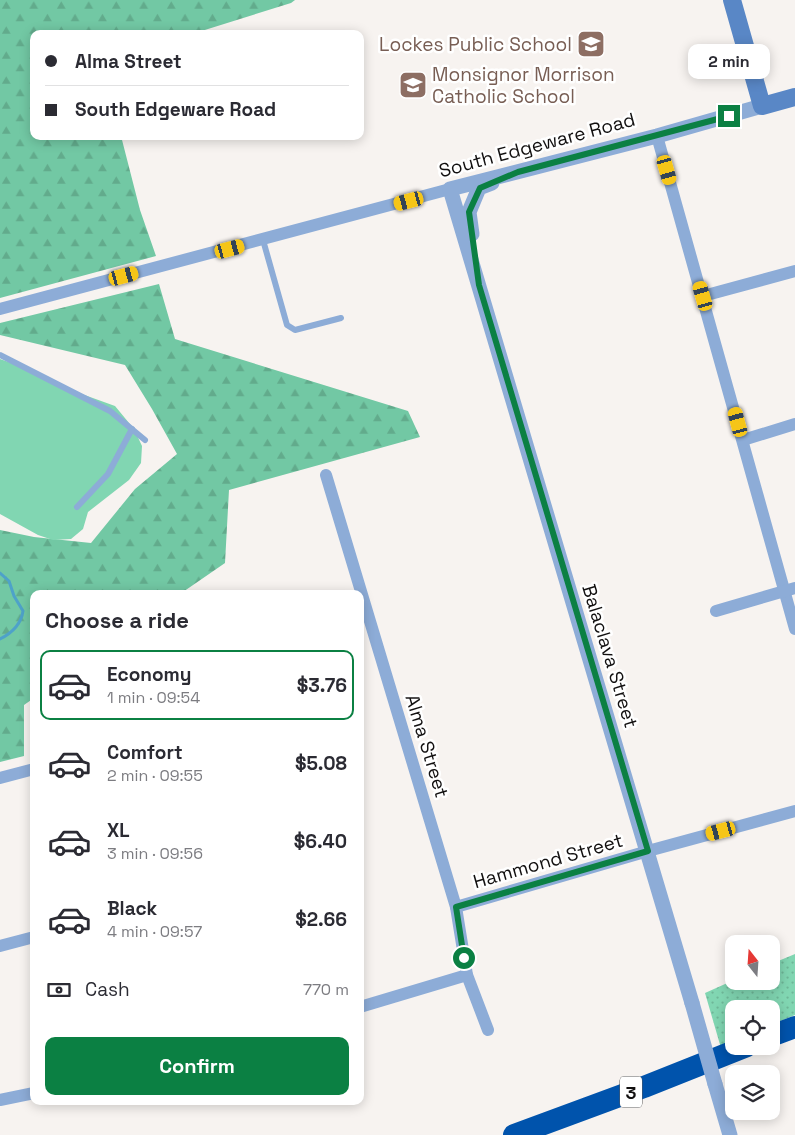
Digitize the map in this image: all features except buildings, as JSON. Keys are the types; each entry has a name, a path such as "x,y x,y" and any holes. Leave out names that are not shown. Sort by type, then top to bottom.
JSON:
{"highway":[{"path":"780,1033 795,1027"},
{"name":"3","path":"514,1135 725,1055"}],"main road":[{"path":"732,0 762,106"},
{"name":"South Edgeware Road","path":"762,106 795,97"}],"street":[{"name":"South Edgeware Road","path":"0,309 657,136 762,106"},
{"path":"657,136 743,440 790,590 795,629"},
{"path":"479,285 469,212 480,188 518,172"},
{"name":"Balaclava Street","path":"450,190 648,851 730,1135"},
{"path":"703,296 795,271"},
{"path":"743,440 795,424"},
{"name":"Alma Street","path":"326,474 361,590"},
{"path":"716,612 790,590"},
{"name":"Alma Street","path":"364,601 456,907 467,975 488,1030"},
{"path":"0,778 30,770"},
{"name":"Hammond Street","path":"456,907 648,851 795,811"},
{"path":"0,946 30,938"},
{"path":"364,1006 467,975"},
{"path":"0,1100 30,1094"}],"lane":[{"path":"263,240 287,325 295,330 341,318"},
{"path":"0,355 110,410 145,440"},
{"path":"76,507 108,474 132,429"}],"green space":[{"path":"0,0 295,0 291,3 205,30 30,30 30,140 122,140 140,210 156,256 0,298"},
{"path":"159,284 175,339 408,411 420,437 229,490 225,563 186,590 30,590 30,701 24,705 24,756 0,762 0,530 34,537 91,543 135,489 177,454 125,365 0,335 0,323"},
{"path":"0,359 37,372 79,393 115,406 134,429 142,446 141,463 129,480 88,512 83,529 71,539 53,540 38,535 0,514"},
{"path":"795,954 795,1015 780,1021 780,1000 725,1000 725,1046 721,1048 705,993 725,984 725,990 780,990 780,960"}],"waterway":[{"path":"0,573 9,581 14,596 23,611 15,628 0,639"}],"place":[{"name":"Lockes Public School","path":"591,44"},
{"name":"Monsignor Morrison Catholic School","path":"413,85"}],"route":[{"path":"464,958 456,907 648,851 479,285 469,212 480,188 518,172 729,116"}]}
